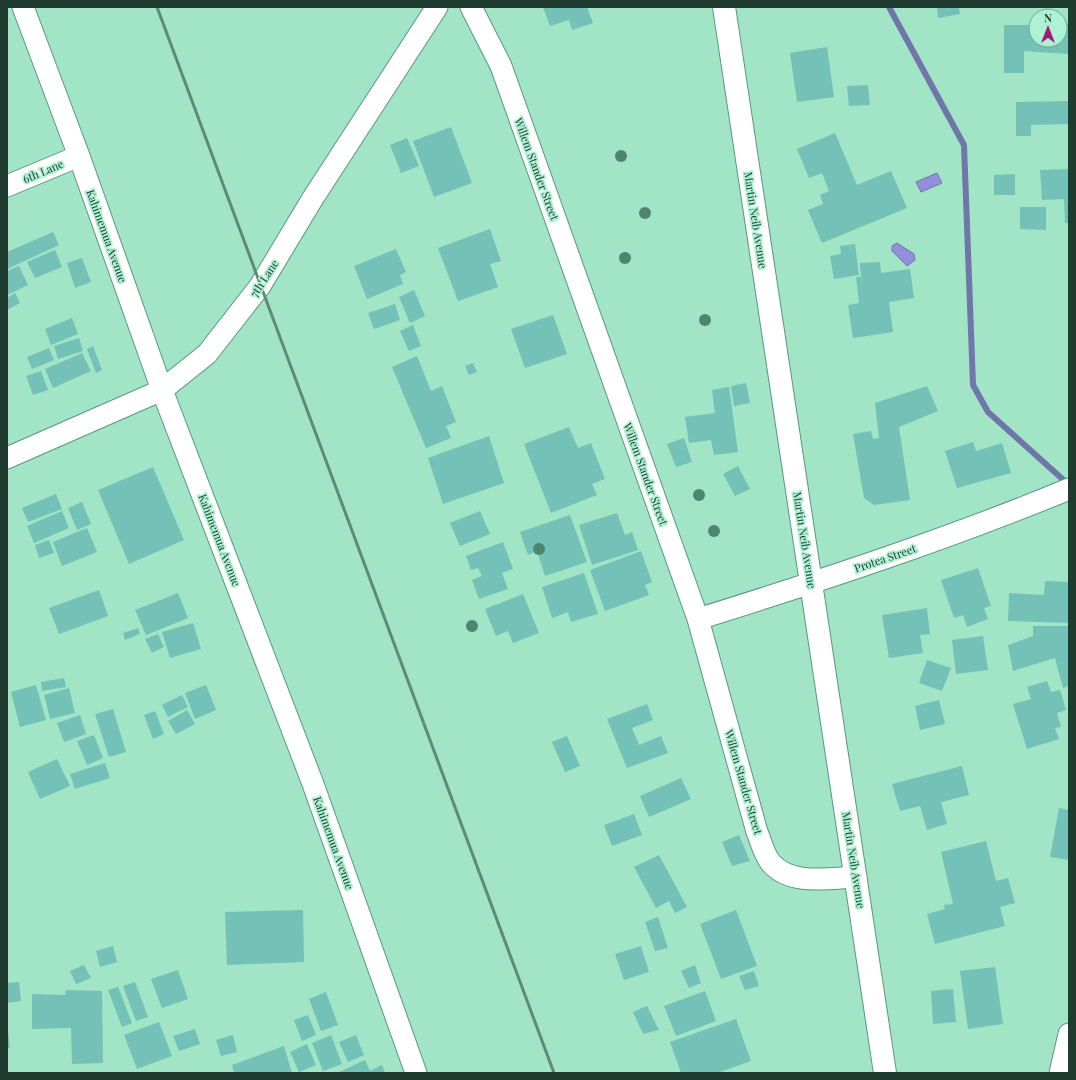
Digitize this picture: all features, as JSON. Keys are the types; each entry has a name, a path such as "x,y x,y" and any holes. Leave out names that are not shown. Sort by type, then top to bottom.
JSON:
{"main road":[{"name":"Martin Neib Avenue","path":"724,7 885,1073"}],"street":[{"name":"Kahimemua Avenue","path":"23,7 79,156 162,390 314,784 416,1073"},
{"name":"7th Lane","path":"7,458 162,390 207,354 260,286 313,198 437,7"},
{"name":"Willem Stander Street","path":"471,7 501,66 698,619 757,832 770,862 783,874 807,878 856,877"},
{"name":"6th Lane","path":"7,186 79,156"},
{"name":"Protea Street","path":"698,619 811,584 1000,517 1069,489"},
{"path":"1060,1073 1069,1034"}],"shaded area":[{"path":"937,173 942,183 921,192 916,182"},
{"path":"897,243 914,254 915,260 907,266 892,251 892,246"}],"building":[{"path":"543,7 587,7 593,23 572,30 569,20 550,26"},
{"path":"937,7 959,7 960,14 938,18"},
{"path":"1069,24 1068,54 1024,51 1024,73 1004,73 1004,25 1028,25 1028,48 1068,48"},
{"path":"827,47 834,97 797,102 790,53"},
{"path":"868,85 870,105 849,106 847,86"},
{"path":"1069,101 1069,124 1031,125 1031,136 1016,136 1016,102"},
{"path":"451,127 472,183 434,197 413,141"},
{"path":"835,133 857,185 891,171 907,208 822,243 808,210 823,204 820,195 829,191 822,173 809,178 797,149"},
{"path":"407,138 419,166 401,173 390,145"},
{"path":"1069,169 1069,223 1065,223 1064,199 1042,200 1040,170"},
{"path":"1015,174 1015,195 994,195 994,175"},
{"path":"1020,207 1046,207 1046,230 1020,229"},
{"path":"490,229 501,261 490,264 498,287 458,301 438,248"},
{"path":"53,232 59,245 7,269 7,252"},
{"path":"855,244 859,275 834,279 830,256 841,254 840,246"},
{"path":"396,249 406,272 400,275 403,284 367,299 354,266"},
{"path":"55,250 62,267 35,278 27,262"},
{"path":"82,258 91,282 75,288 67,263"},
{"path":"880,262 881,273 910,269 914,298 889,302 893,332 853,338 848,305 859,303 856,277 861,277 860,263"},
{"path":"19,266 28,285 7,295 7,271"},
{"path":"414,290 425,316 410,323 399,297"},
{"path":"15,293 20,303 7,310 7,298"},
{"path":"395,304 400,320 374,329 368,313"},
{"path":"553,315 567,354 525,368 511,329"},
{"path":"72,318 78,334 51,345 45,329"},
{"path":"413,325 421,346 409,351 400,331"},
{"path":"79,338 83,351 58,359 54,346"},
{"path":"93,346 102,370 96,373 87,349"},
{"path":"49,348 54,360 32,369 27,357"},
{"path":"82,353 91,371 53,388 45,369"},
{"path":"417,356 431,391 442,386 456,422 446,426 451,438 426,448 392,367"},
{"path":"473,363 477,372 469,375 465,366"},
{"path":"41,371 48,390 33,395 26,376"},
{"path":"746,383 750,403 734,406 731,386"},
{"path":"927,386 938,411 899,427 910,500 874,505 864,498 853,434 871,431 873,439 879,438 875,403"},
{"path":"729,387 738,452 714,455 711,440 689,443 685,417 715,413 712,390"},
{"path":"569,427 578,448 591,443 605,479 592,484 597,495 551,513 524,444"},
{"path":"489,436 504,483 443,504 428,458"},
{"path":"684,438 692,462 676,467 667,444"},
{"path":"973,442 976,451 1002,443 1011,473 957,488 945,451"},
{"path":"738,466 750,489 735,496 723,474"},
{"path":"153,467 184,540 129,564 98,490"},
{"path":"56,494 62,509 28,522 22,508"},
{"path":"82,502 91,524 77,530 68,508"},
{"path":"62,511 69,528 34,543 27,526"},
{"path":"480,511 490,534 460,546 450,523"},
{"path":"617,513 625,535 632,532 638,550 592,565 579,525"},
{"path":"570,515 587,562 545,576 537,551 528,555 520,532"},
{"path":"87,528 97,552 62,566 53,542"},
{"path":"49,540 54,553 39,558 35,545"},
{"path":"503,542 513,569 502,573 508,589 479,599 472,580 482,576 478,568 471,570 466,556"},
{"path":"641,551 652,582 645,585 649,595 605,611 590,570"},
{"path":"978,568 991,606 984,608 988,619 967,627 963,615 954,618 941,580"},
{"path":"584,573 598,614 571,622 568,612 552,618 542,587"},
{"path":"1045,581 1069,582 1069,623 1008,621 1009,593 1044,595"},
{"path":"99,590 108,616 59,634 49,608"},
{"path":"178,593 188,618 146,635 135,610"},
{"path":"523,594 539,633 513,643 508,631 496,636 485,609"},
{"path":"927,608 930,634 920,635 923,653 889,658 882,615"},
{"path":"193,623 201,649 170,658 162,632"},
{"path":"1033,626 1069,626 1069,686 1063,688 1055,658 1013,671 1008,645 1033,636"},
{"path":"138,628 140,634 125,640 123,633"},
{"path":"158,634 164,647 152,653 145,639"},
{"path":"983,636 988,670 956,674 952,640"},
{"path":"927,660 951,668 942,691 919,683"},
{"path":"64,678 66,687 42,691 41,682"},
{"path":"1047,681 1051,692 1060,690 1066,710 1057,713 1061,727 1055,728 1059,739 1027,749 1013,704 1031,699 1027,687"},
{"path":"36,685 46,720 20,727 11,692"},
{"path":"206,685 216,710 195,719 185,693"},
{"path":"69,688 75,713 50,719 44,695"},
{"path":"182,695 188,707 168,717 162,705"},
{"path":"939,700 945,724 920,730 915,706"},
{"path":"647,704 653,720 632,728 639,745 661,736 668,753 627,768 607,719"},
{"path":"113,709 126,752 109,757 95,714"},
{"path":"187,710 195,724 176,734 168,721"},
{"path":"155,711 164,734 153,739 144,715"},
{"path":"80,715 86,734 64,742 57,723"},
{"path":"94,735 103,758 87,765 77,741"},
{"path":"567,736 580,766 565,772 552,742"},
{"path":"57,759 70,786 40,799 28,772"},
{"path":"105,763 110,778 75,789 70,774"},
{"path":"962,766 969,795 941,802 947,824 927,830 920,806 900,811 892,784"},
{"path":"681,778 691,799 649,817 640,796"},
{"path":"1059,808 1069,810 1069,860 1050,857"},
{"path":"634,814 642,835 612,846 604,825"},
{"path":"739,835 750,861 732,866 722,842"},
{"path":"986,841 996,881 1008,878 1015,903 1000,907 1005,926 935,944 927,914 945,909 944,905 953,904 941,852"},
{"path":"659,855 687,907 675,913 669,901 656,908 634,867"},
{"path":"303,910 304,962 227,965 225,912"},
{"path":"736,910 757,966 721,979 700,924"},
{"path":"658,917 668,948 655,951 645,922"},
{"path":"113,946 117,962 100,967 96,951"},
{"path":"641,946 649,972 624,980 615,954"},
{"path":"84,965 91,978 76,984 70,971"},
{"path":"695,965 701,983 689,988 681,971"},
{"path":"995,967 1003,1024 968,1029 960,971"},
{"path":"178,970 188,999 162,1008 151,979"},
{"path":"754,971 759,986 745,990 739,976"},
{"path":"19,982 21,1001 7,1003 7,983"},
{"path":"135,982 148,1017 136,1021 123,986"},
{"path":"118,987 132,1023 122,1027 108,990"},
{"path":"953,989 956,1022 933,1024 931,991"},
{"path":"66,990 102,991 103,1063 72,1064 71,1028 32,1029 32,994 65,995"},
{"path":"705,991 716,1021 676,1036 664,1006"},
{"path":"326,992 338,1025 321,1031 309,999"},
{"path":"647,1006 659,1030 643,1034 633,1012"},
{"path":"308,1015 316,1035 302,1041 294,1020"},
{"path":"736,1019 751,1061 717,1073 681,1073 670,1042"},
{"path":"159,1022 172,1056 137,1069 124,1035"},
{"path":"7,1024 10,1048 7,1048"},
{"path":"195,1029 200,1044 179,1051 173,1036"},
{"path":"233,1035 237,1052 221,1056 216,1040"},
{"path":"331,1035 342,1064 323,1071 312,1043"},
{"path":"356,1035 364,1055 348,1062 339,1042"},
{"path":"307,1044 316,1065 299,1072 290,1052"},
{"path":"284,1046 292,1073 234,1073 232,1065"},
{"path":"365,1060 370,1071 382,1065 385,1073 337,1073"}],"waterway":[{"path":"889,7 964,145 973,385 988,412 1068,484"}],"railway":[{"path":"157,7 554,1073"}]}
